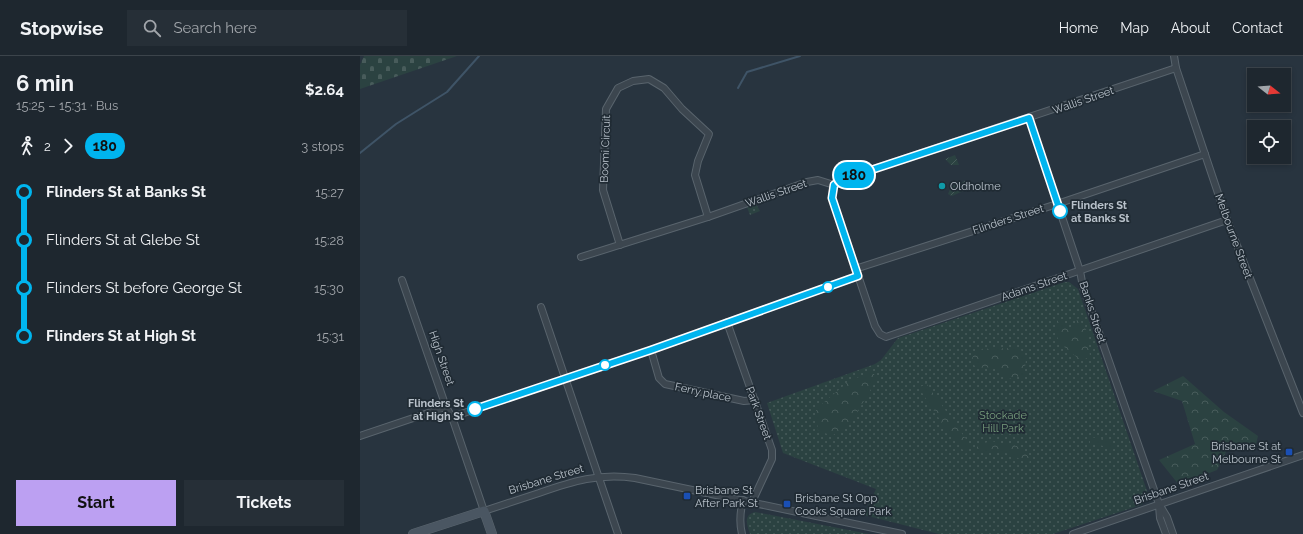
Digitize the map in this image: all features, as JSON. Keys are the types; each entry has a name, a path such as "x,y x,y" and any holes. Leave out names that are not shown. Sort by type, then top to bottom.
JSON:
{"main road":[{"name":"Brisbane Street","path":"413,534 484,511"},
{"name":"High Street","path":"484,511 492,534"}],"street":[{"name":"Melbourne Street","path":"1174,56 1176,68 1227,220 1303,413"},
{"name":"Wallis Street","path":"581,257 708,217 807,182 818,180 834,185 841,180 1176,68"},
{"name":"Boomi Circuit","path":"620,245 603,190 606,109 618,88 633,80 649,79 664,88 682,109 709,134 698,161 696,175 708,217"},
{"name":"Banks Street","path":"1029,118 1080,271 1083,287 1159,504 1167,517 1173,534"},
{"name":"Flinders Street","path":"855,269 1057,204 1205,154"},
{"path":"452,417 651,350 858,276 832,198 834,185"},
{"name":"Adams Street","path":"858,276 875,326 880,334 886,337 1227,220"},
{"name":"High Street","path":"402,280 446,407 452,417 484,511"},
{"path":"540,307 618,534"},
{"name":"Park Street","path":"727,322 772,450 772,459 752,502"},
{"name":"Ferry place","path":"651,350 660,378 665,384 744,401 755,400"},
{"path":"360,436 446,407"},
{"name":"Brisbane Street","path":"1073,534 1301,456 1303,448"},
{"name":"Brisbane Street","path":"484,511 574,481 610,475 635,478 902,534"},
{"path":"742,534 740,517 743,500"},
{"name":"Banks Street","path":"1159,504 1160,518 1166,534"}],"green space":[{"path":"364,56 457,56 360,89 360,65"},
{"path":"955,155 959,165 951,165 945,159"},
{"path":"965,181 968,189 952,196 948,194 951,187"},
{"path":"756,204 760,211 750,215 747,207"},
{"name":"Stockade Hill Park","path":"1065,282 1069,282 1078,289 1148,494 1146,501 1141,505 1053,534 939,534 864,515 876,489 783,453 767,403 875,364 881,360 898,338"},
{"path":"1078,318 1087,331 1090,356 1082,361 1061,344 1056,333 1058,319 1071,332"},
{"path":"1020,348 1026,360 1024,375 1005,380 997,367 976,368 971,360 977,349"},
{"path":"872,371 877,379 852,421 832,436 818,430 816,409 848,382"},
{"path":"1183,376 1224,412 1258,436 1254,452 1229,446 1217,470 1179,485 1159,460 1195,444 1182,401 1153,391"},
{"path":"926,383 968,442 966,454 944,426 919,388"},
{"path":"1090,437 1111,442 1112,448 1090,443"},
{"path":"991,441 1017,446 1030,458 1029,465 1011,454 993,451 974,453 978,445"},
{"path":"755,512 869,534 750,534 747,518 751,513"}],"waterway":[{"path":"360,153 396,124 447,92 479,56"},
{"path":"738,88 747,72 800,56"}],"bus line":[{"name":"180","path":"475,409 651,350 858,276 832,198 834,185 841,180 1029,118 1060,211"}],"place":[{"name":"Oldholme","path":"942,186"},
{"name":"Flinders St at Banks St","path":"1060,211"},
{"name":"Flinders St at High St","path":"475,409"},
{"name":"Brisbane St at Melbourne St","path":"1289,452"},
{"name":"Brisbane St After Park St","path":"687,496"},
{"name":"Brisbane St Opp Cooks Square Park","path":"787,504"}]}
